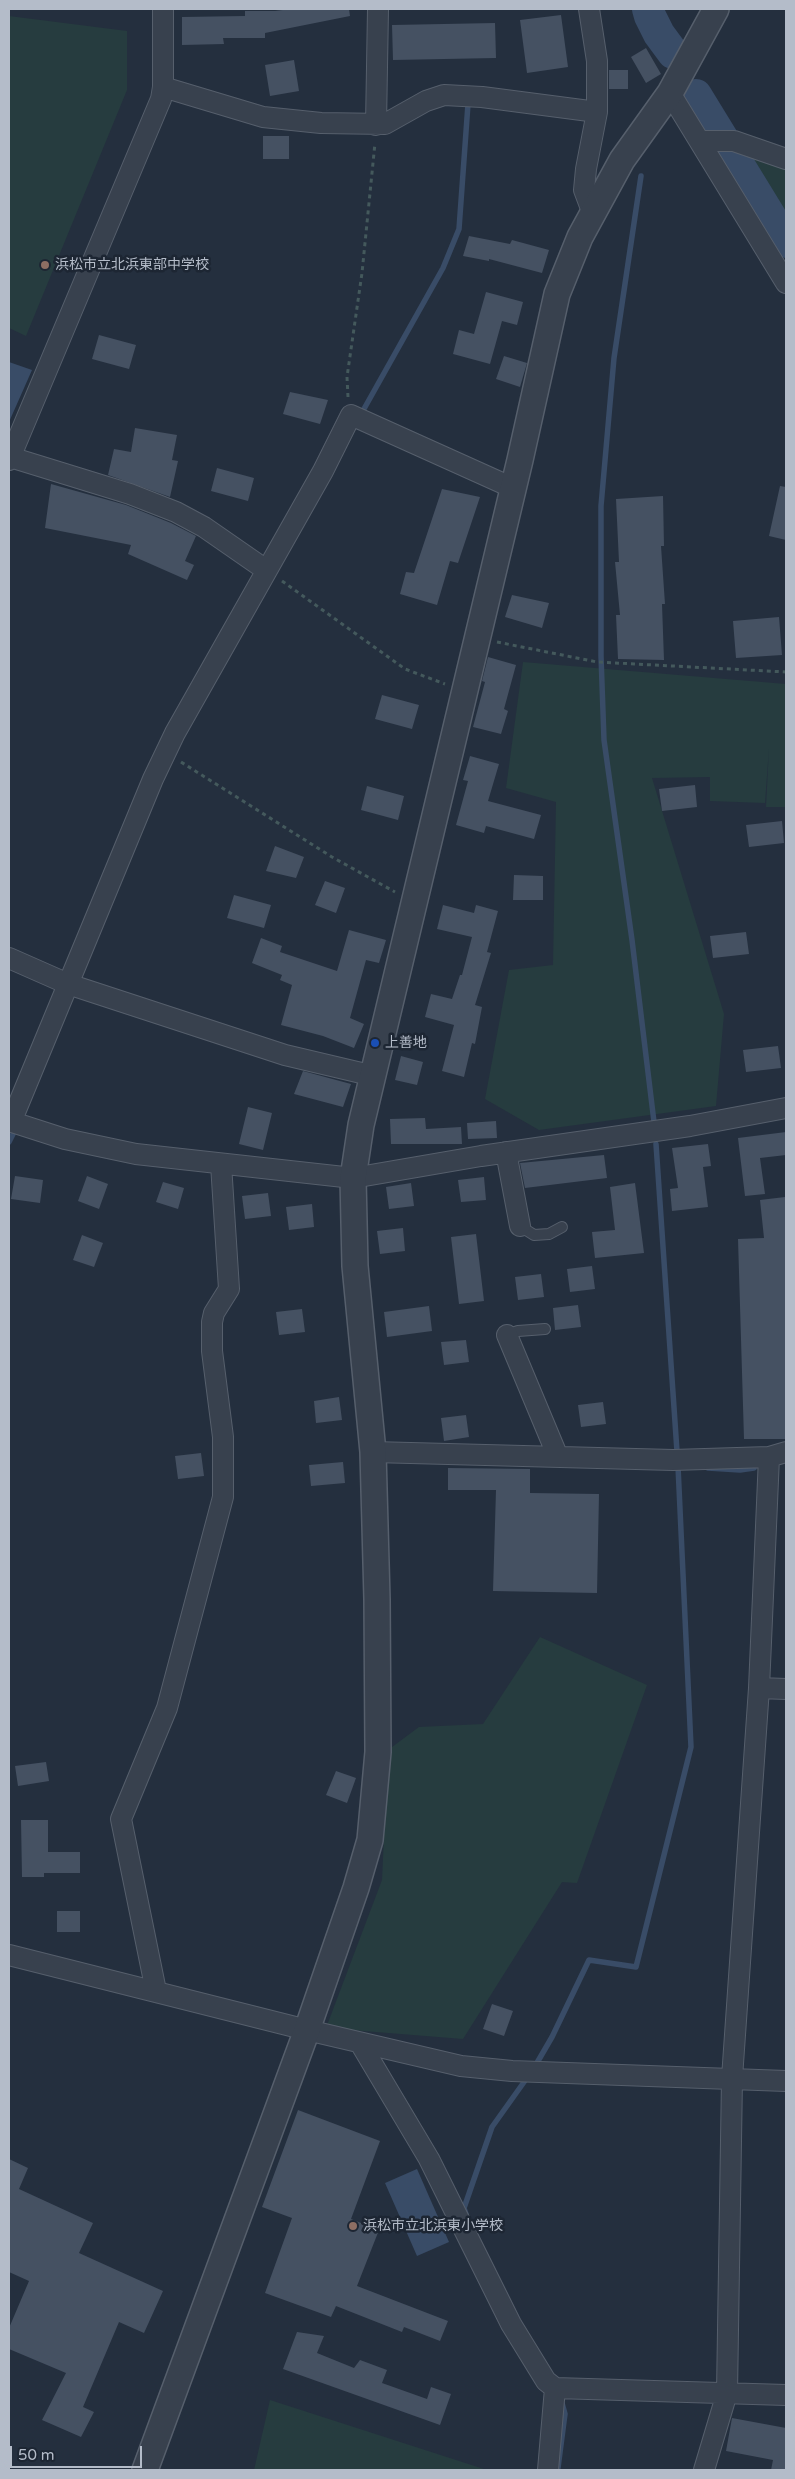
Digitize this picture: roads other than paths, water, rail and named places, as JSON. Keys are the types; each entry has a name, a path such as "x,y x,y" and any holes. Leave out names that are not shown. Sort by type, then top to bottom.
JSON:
{"street":[{"path":"163,9 163,87 161,99 9,458 130,494 176,512 204,527 270,572"},
{"path":"376,125 378,9"},
{"path":"589,9 596,60 597,112 584,190 593,214"},
{"path":"145,2470 307,2030 356,1888 370,1840 375,1802 378,1752 377,1599 373,1452 355,1266 353,1178 361,1125 513,488 557,294 580,237 622,160 670,93 716,9"},
{"path":"163,87 263,117 321,123 386,124 426,102 444,95 482,97 597,112"},
{"path":"670,93 718,141 786,283"},
{"path":"718,141 786,159"},
{"path":"513,488 356,417 270,572 166,752 10,1122 65,1138 136,1154 353,1178 506,1152 690,1126 786,1108"},
{"path":"9,958 68,984 285,1055 374,1076"},
{"path":"506,1152 520,1226"},
{"path":"156,1991 120,1819 167,1708 223,1497 223,1437 212,1351 212,1322 214,1313 229,1288 221,1164"},
{"path":"507,1335 558,1456"},
{"path":"373,1452 677,1460 778,1454 759,1688 732,2078 727,2393 704,2470"},
{"path":"759,1688 786,1689"},
{"path":"9,1955 307,2030 461,2066 532,2071 786,2081"},
{"path":"360,2043 428,2159 511,2324 546,2381 555,2388 786,2395"},
{"path":"548,2470 555,2388"}],"lane":[{"path":"520,1226 534,1235 549,1234 562,1227"},
{"path":"507,1335 518,1331 545,1329"}],"water":[{"path":"9,362 32,370 9,422"},
{"path":"417,2169 449,2242 417,2256 385,2183"}],"waterway":[{"path":"648,9 659,34 673,53"},
{"path":"696,95 786,242"},
{"path":"360,416 443,268 459,229 468,104"},
{"path":"641,176 614,358 601,506 601,656 604,740 632,940 654,1122"},
{"path":"9,1142 15,1130"},
{"path":"534,2068 552,2037 589,1960 636,1967 691,1747 678,1466 656,1144"},
{"path":"708,1468 740,1470 754,1468"},
{"path":"466,2214 464,2208 492,2127 529,2075"},
{"path":"558,2468 565,2414 562,2403"}],"place":[{"name":"浜松市立北浜東部中学校","path":"45,265"},
{"name":"上善地","path":"375,1043"},
{"name":"浜松市立北浜東小学校","path":"353,2226"}]}
